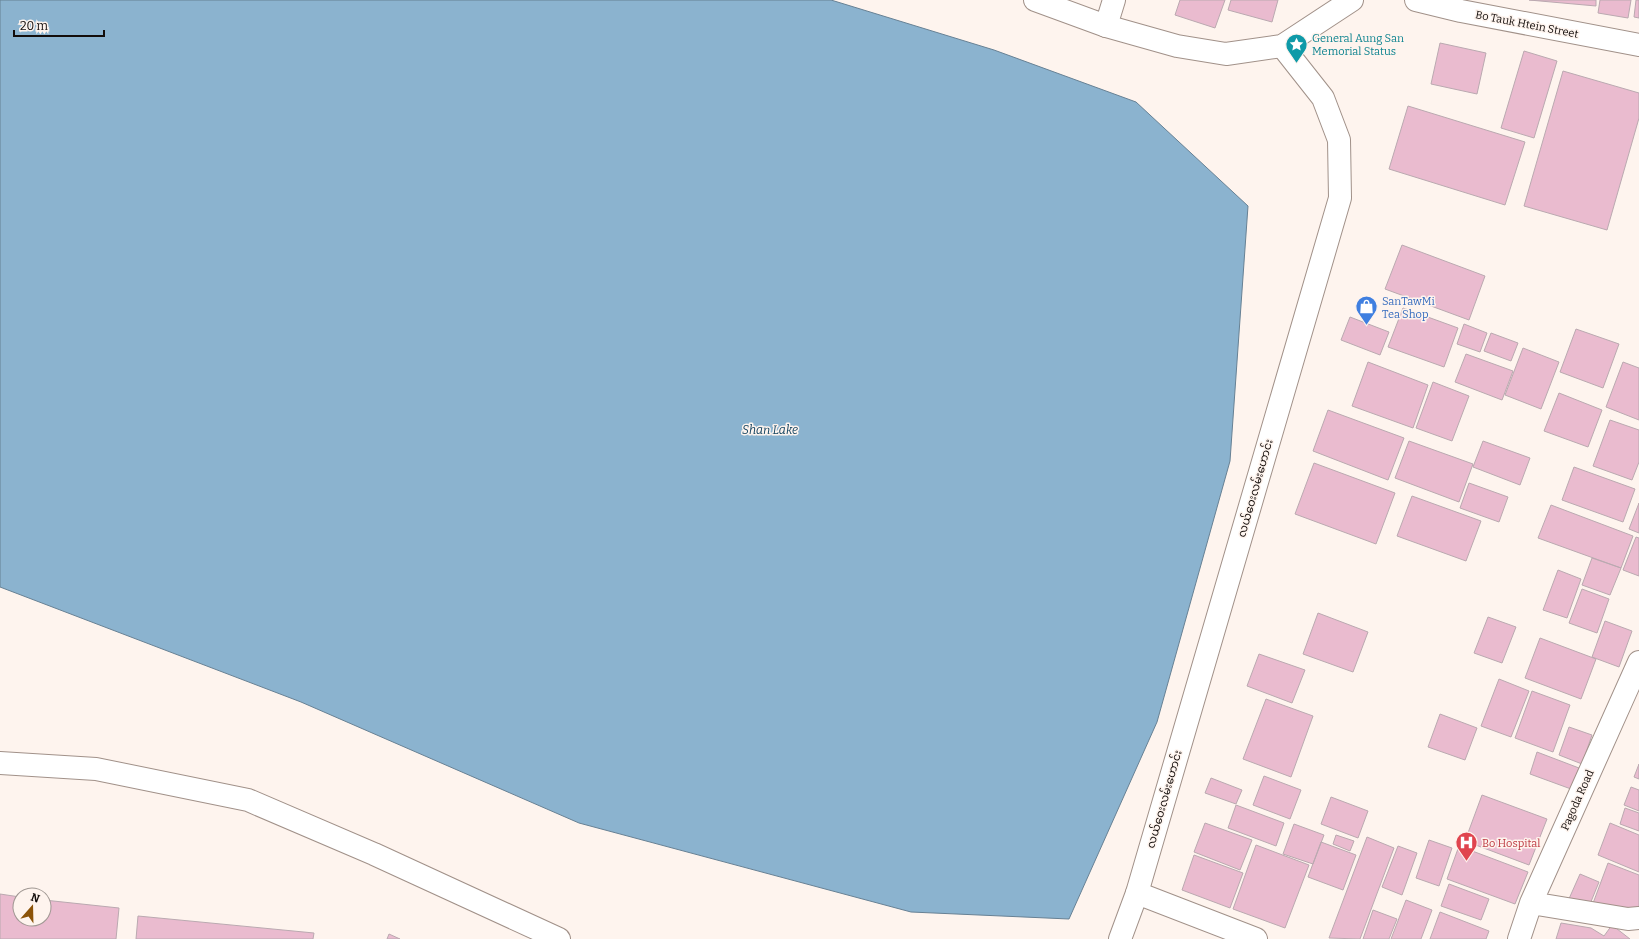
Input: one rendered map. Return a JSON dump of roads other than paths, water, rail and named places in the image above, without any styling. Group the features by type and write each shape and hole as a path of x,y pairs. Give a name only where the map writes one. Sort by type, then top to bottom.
{"street":[{"path":"1035,0 1106,26 1177,46 1226,54 1282,46 1352,0"},
{"path":"1106,26 1114,0"},
{"name":"Bo Tauk Htein Street","path":"1416,0 1461,11 1639,45"},
{"name":"လယ်ဝေးလမ်းဟောင်း","path":"1120,939 1137,893 1340,198 1339,140 1326,105 1323,98 1282,46"},
{"name":"Pagoda Road","path":"1519,939 1531,903 1639,662"},
{"path":"0,763 96,769 248,800 374,854 559,939"},
{"path":"1137,893 1256,939"},
{"path":"1531,903 1628,919 1639,918"}],"water":[{"name":"Shan Lake","path":"0,0 831,0 994,50 1136,102 1248,206 1230,461 1157,722 1069,919 911,912 579,823 301,702 0,587"}],"place":[{"name":"General Aung San Memorial Status","path":"1297,64"},
{"name":"SanTawMi Tea Shop","path":"1366,326"},
{"name":"Bo Hospital","path":"1467,862"}]}
